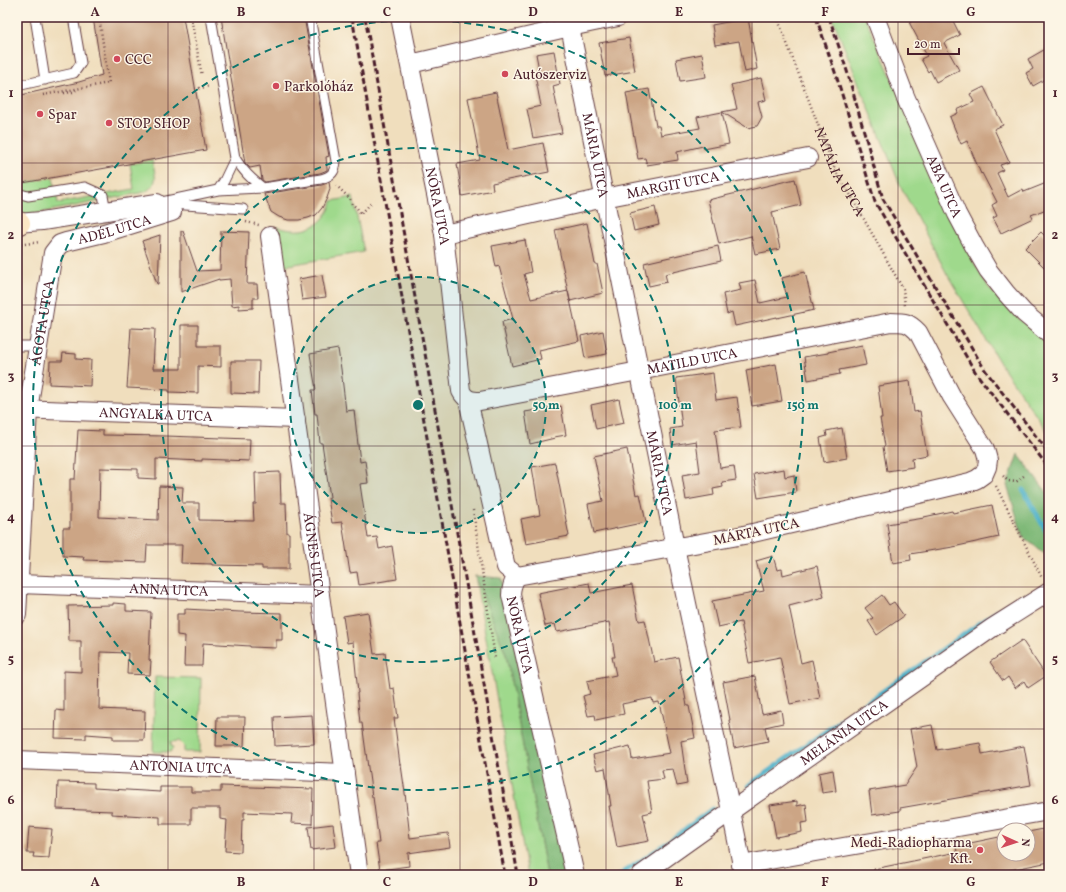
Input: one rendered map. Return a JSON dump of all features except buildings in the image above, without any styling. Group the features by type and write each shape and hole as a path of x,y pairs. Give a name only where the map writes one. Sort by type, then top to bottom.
{"street":[{"name":"NÓRA UTCA","path":"400,17 444,234 460,391 466,398 506,567 517,576 511,588 511,595 575,875"},
{"path":"410,64 569,22 618,17"},
{"name":"ABA UTCA","path":"875,17 907,102 957,214 974,246 988,270 1006,293 1024,313 1049,334"},
{"name":"MÁRIA UTCA","path":"569,22 742,870"},
{"name":"MARGIT UTCA","path":"444,234 604,198 808,158"},
{"path":"18,223 42,221 106,211 165,207"},
{"name":"ADÉL UTCA","path":"58,246 66,242 104,233 165,207"},
{"name":"ÁGNES UTCA","path":"270,236 359,875"},
{"name":"ÁGOTA UTCA","path":"17,615 22,410 38,346 53,253 58,246"},
{"name":"MATILD UTCA","path":"466,398 480,401 892,322 912,327"},
{"path":"912,327 952,396 985,448 988,460 987,468"},
{"name":"ANGYALKA UTCA","path":"22,410 296,419"},
{"name":"MÁRTA UTCA","path":"517,576 751,533 970,482 984,474 987,468"},
{"name":"ANNA UTCA","path":"18,584 320,595"},
{"name":"MELÁNIA UTCA","path":"641,875 1047,588"},
{"name":"ANTÓNIA UTCA","path":"17,760 345,774"},
{"path":"742,870 1049,811"}],"lane":[{"path":"34,17 45,80"},
{"path":"17,86 74,73 81,63 73,17"},
{"path":"211,17 235,158 250,178 263,188"},
{"path":"165,207 218,190 263,188 327,177 332,174 336,161 310,17"},
{"path":"218,190 235,158"},
{"path":"17,193 28,196 85,187 103,195 106,211"},
{"path":"165,207 244,209"},
{"path":"17,346 38,346"}],"path":[{"path":"191,17 202,76"},
{"name":"NATÁLIA UTCA","path":"777,17 836,172 850,194 903,289 912,327"},
{"path":"44,95 73,92 79,88"},
{"path":"327,177 350,199 352,204 361,214 372,202"},
{"path":"987,468 1047,588"},
{"path":"473,505 495,658"}],"green space":[{"path":"832,17 865,17 971,258 989,288 1017,317 1046,341 1049,346 1049,434 1001,365 947,274 900,185"},
{"path":"152,160 155,182 150,189 145,192 34,214 17,215 17,184 53,177 58,203 134,189 130,164"},
{"path":"353,197 364,252 283,266 276,227 302,230 313,227 322,220 328,212 332,201"},
{"path":"1018,454 1049,495 1049,557 1023,537 1007,485"},
{"path":"475,576 506,654 547,875 528,875"},
{"path":"475,576 501,578 571,875 547,875 506,654"},
{"path":"155,677 201,678 200,752 184,752 184,746 179,741 170,742 173,749 170,752 153,752"}],"waterway":[{"path":"1023,490 1049,536"},
{"path":"749,785 986,619 1029,595"},
{"path":"620,875 664,845 712,809"}],"railway":[{"path":"352,17 505,875"},
{"path":"365,17 518,875"},
{"path":"816,17 836,75 875,202 976,373 1049,468"},
{"path":"829,17 847,71 883,199 985,370 1049,453"}],"place":[{"name":"CCC","path":"117,59"},
{"name":"Autószerviz","path":"505,74"},
{"name":"Parkolóház","path":"276,86"},
{"name":"Spar","path":"40,114"},
{"name":"STOP SHOP","path":"109,123"},
{"name":"Medi-Radiopharma Kft.","path":"980,850"}]}
